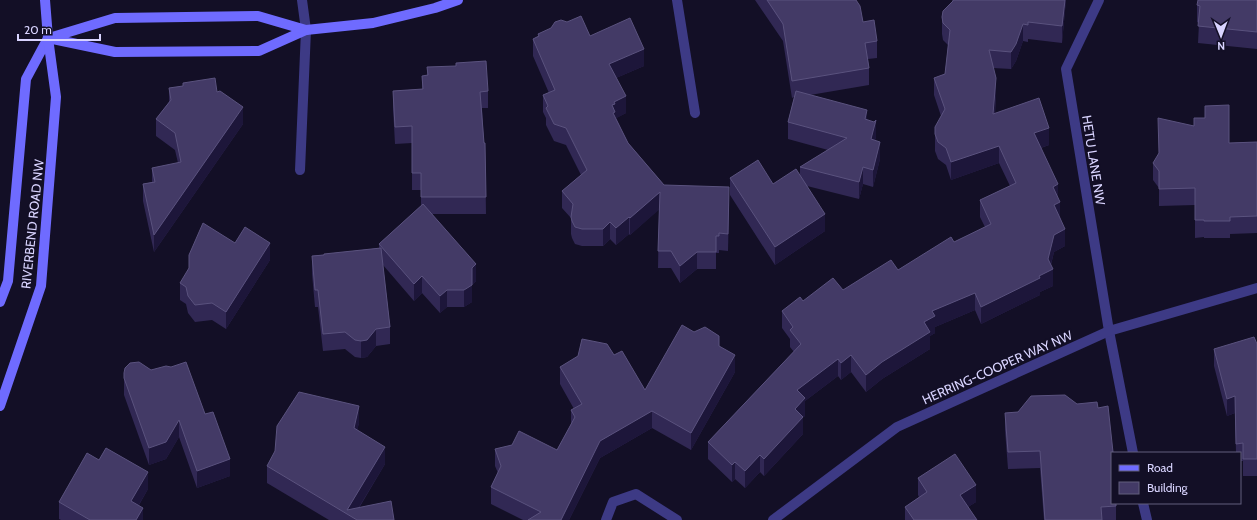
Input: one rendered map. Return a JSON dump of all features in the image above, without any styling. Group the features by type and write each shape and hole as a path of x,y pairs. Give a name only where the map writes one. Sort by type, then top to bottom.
{"main road":[{"name":"RIVERBEND ROAD NW","path":"0,406 41,286 56,97 48,38 45,0"},
{"path":"48,38 115,52 258,51 306,30 373,23 435,8 458,0"},
{"path":"48,38 115,18 258,16 306,30"},
{"name":"RIVERBEND ROAD NW","path":"0,302 8,281 26,79 48,38"}],"street":[{"path":"300,170 306,30 302,0"},
{"path":"677,0 695,113"},
{"name":"HETU LANE NW","path":"1099,0 1066,69 1109,332 1133,452"},
{"name":"HERRING-COOPER WAY NW","path":"773,520 897,427 1109,332 1257,288"},
{"path":"606,520 613,502 636,494 677,520"},
{"path":"1143,504 1147,520"}],"building":[{"path":"767,0 856,0 860,6 863,22 874,20 877,41 865,43 869,68 792,81 783,24"},
{"path":"953,0 1065,0 1062,26 1028,22 1028,25 1023,24 1016,44 1011,52 989,50 996,78 993,114 1039,98 1049,128 1034,133 1058,184 1053,187 1060,202 1054,205 1065,229 1054,235 1048,259 1053,269 1039,276 1040,278 981,307 975,293 932,311 935,316 924,322 930,332 882,362 866,375 851,355 841,363 838,359 797,390 805,398 795,409 803,417 764,459 760,455 745,471 735,462 732,465 708,442 801,344 790,330 793,327 782,311 800,297 803,301 833,278 843,290 891,260 898,270 951,237 954,242 991,224 980,200 1016,183 999,146 951,162 946,148 938,142 935,134 935,127 945,109 934,78 945,74 950,30 943,23 942,17 943,11"},
{"path":"1198,0 1257,0 1257,32 1198,26 1200,6 1197,5"},
{"path":"581,16 590,36 630,18 644,49 609,64 626,96 614,102 615,104 612,105 615,112 613,113 628,143 664,185 729,187 728,234 719,233 719,236 716,236 716,252 697,252 680,266 671,251 658,251 660,192 616,228 610,222 603,229 582,229 575,227 571,217 573,204 562,191 587,170 566,128 554,124 546,108 548,106 543,95 555,90 533,39 539,36 538,34 551,28 555,22 561,20 567,22"},
{"path":"486,61 488,91 480,92 485,143 486,197 421,197 421,173 412,173 412,126 395,127 393,91 423,89 422,76 428,75 427,67 456,66 456,63"},
{"path":"215,78 217,92 220,91 243,107 154,235 143,184 155,182 152,168 181,162 175,133 156,119 171,100 169,88 183,86 183,83"},
{"path":"796,91 867,110 865,119 874,122 876,120 871,139 880,142 873,170 863,167 859,182 800,167 847,138 788,122"},
{"path":"1229,105 1229,143 1257,142 1257,216 1230,217 1230,221 1195,220 1195,188 1159,189 1159,171 1153,163 1159,153 1158,118 1194,126 1194,118 1205,118 1205,106"},
{"path":"758,160 773,184 796,169 825,214 775,247 730,178"},
{"path":"423,204 476,264 472,268 472,285 464,290 447,290 440,296 422,276 414,284 379,244"},
{"path":"203,223 235,243 245,227 270,243 226,312 212,303 195,305 188,296 186,287 180,283 189,268 189,255"},
{"path":"381,248 390,327 376,329 367,340 361,341 355,340 345,332 323,334 318,290 315,290 312,256"},
{"path":"682,325 694,332 705,327 719,336 719,346 735,355 691,433 652,411 600,441 561,520 528,520 541,512 491,487 501,466 495,449 512,445 519,431 557,450 575,417 571,410 582,404 560,367 578,356 582,339 607,344 614,355 622,351 645,390"},
{"path":"1254,337 1257,344 1257,459 1243,459 1243,443 1236,444 1235,396 1227,399 1214,349"},
{"path":"139,362 151,370 166,366 171,367 186,362 205,414 213,412 230,459 197,471 179,420 166,442 149,448 124,378 125,368 130,363"},
{"path":"299,392 359,406 354,428 385,447 347,510 391,501 394,520 357,520 267,466 275,451 277,426"},
{"path":"1065,395 1077,404 1097,402 1098,408 1108,406 1113,452 1111,452 1111,504 1116,504 1116,506 1101,507 1102,520 1045,520 1040,451 1008,452 1005,413 1018,412 1031,396"},
{"path":"106,448 148,472 131,501 143,508 136,520 90,520 59,502 87,453 99,460"},
{"path":"955,454 976,485 960,495 977,520 914,520 905,507 927,492 918,478"}]}
